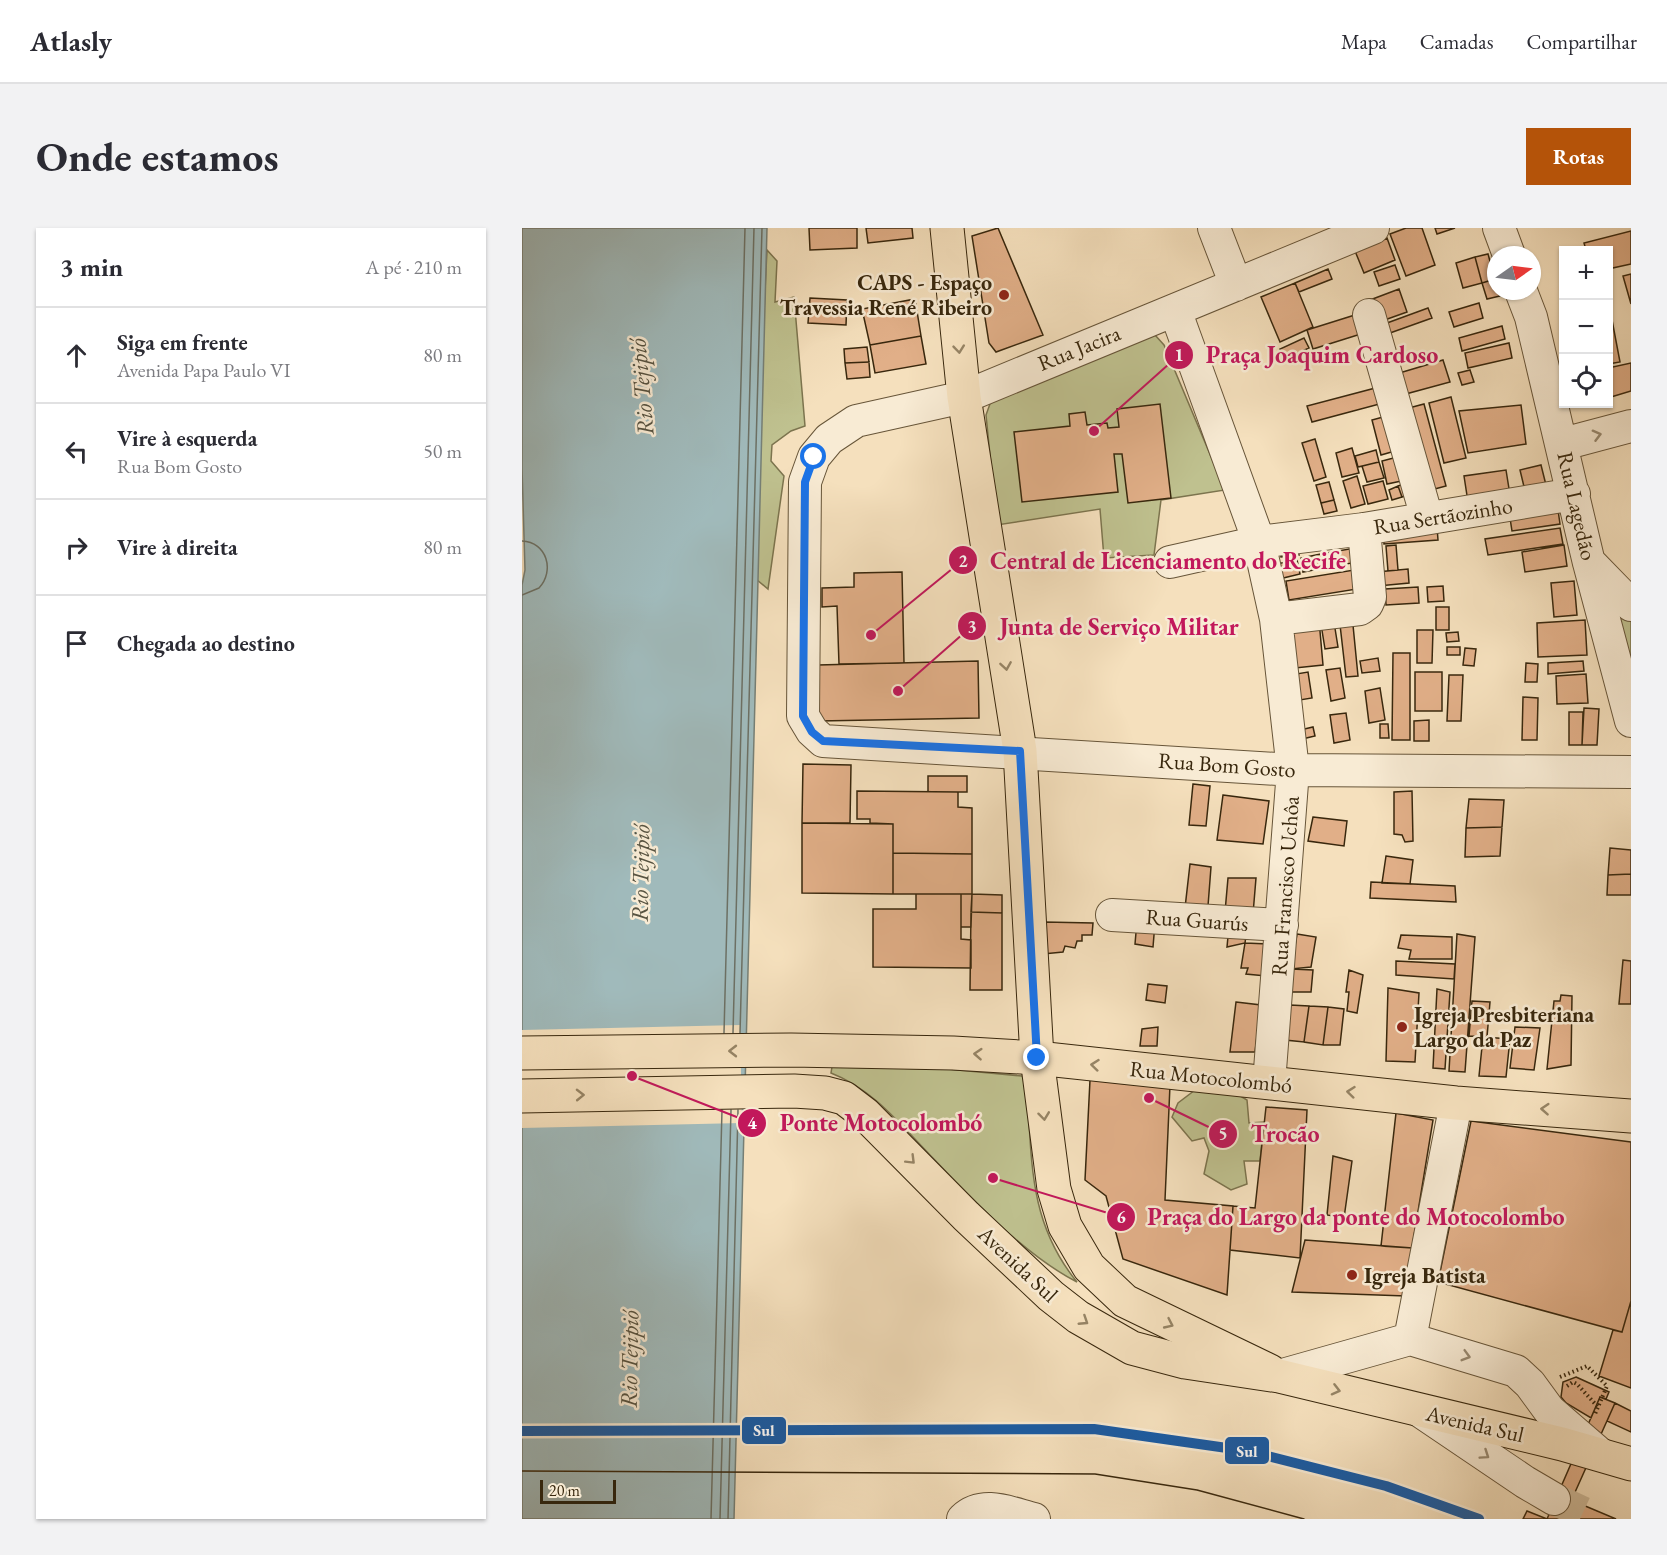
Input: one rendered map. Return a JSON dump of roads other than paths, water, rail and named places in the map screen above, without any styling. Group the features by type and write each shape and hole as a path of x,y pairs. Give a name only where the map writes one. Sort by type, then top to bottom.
{"main road":[{"path":"947,228 964,396 1020,751 1037,1058 1054,1189 1065,1226 1089,1267 1125,1301 1279,1376"},
{"name":"Rua Motocolombó","path":"522,1053 791,1050 954,1053 1037,1058 1456,1103 1622,1112"},
{"name":"Avenida Sul","path":"522,1096 794,1091 825,1093 844,1098 865,1114 966,1216 1051,1296 1102,1333 1132,1348 1162,1356 1279,1376 1419,1411 1595,1430 1631,1464"}],"street":[{"path":"1214,228 1236,285"},
{"name":"Rua Jacira","path":"823,741 812,732 803,716 805,482 814,457 829,439 856,421 964,396 1373,228"},
{"path":"1499,228 1506,246"},
{"name":"Rua Lagedão","path":"1524,300 1531,317 1563,444 1589,563 1631,721"},
{"name":"Rua Francisco Uchôa","path":"1175,310 1259,542 1276,619 1293,770 1269,1083"},
{"path":"1369,315 1427,518"},
{"path":"1563,444 1631,426"},
{"name":"Rua Sertãozinho","path":"1170,562 1259,542 1364,529 1574,494"},
{"path":"1276,619 1360,609 1366,604 1370,597 1364,529"},
{"path":"1589,563 1631,605"},
{"name":"Rua Bom Gosto","path":"823,741 1020,751 1293,770 1631,772"},
{"name":"Rua Guarús","path":"1112,915 1282,925"},
{"path":"1410,1339 1456,1103"},
{"name":"Avenida Sul","path":"1279,1376 1410,1339 1516,1371 1530,1384 1549,1410 1595,1430"},
{"path":"1419,1411 1554,1499"},
{"path":"963,1519 972,1511 982,1508 1034,1519"}],"water":[{"name":"Rio Tejipió","path":"522,228 767,228 734,1519 522,1519 522,585 525,570 522,468"}],"tunnel":[{"path":"1554,1499 1597,1519"}],"tram line":[{"path":"522,1471 1095,1474 1197,1490 1304,1519"}],"metro line":[{"name":"Sul","path":"522,1431 1094,1429 1248,1451 1386,1486 1479,1519"}],"place":[{"name":"CAPS - Espaço Travessia René Ribeiro","path":"1004,295"},
{"name":"Praça Joaquim Cardoso","path":"1094,431"},
{"name":"Central de Licenciamento do Recife","path":"871,635"},
{"name":"Junta de Serviço Militar","path":"898,691"},
{"name":"Igreja Presbiteriana Largo da Paz","path":"1402,1027"},
{"name":"Ponte Motocolombó","path":"632,1076"},
{"name":"Trocão","path":"1149,1098"},
{"name":"Praça do Largo da ponte do Motocolombo","path":"993,1178"},
{"name":"Igreja Batista","path":"1352,1275"}]}
